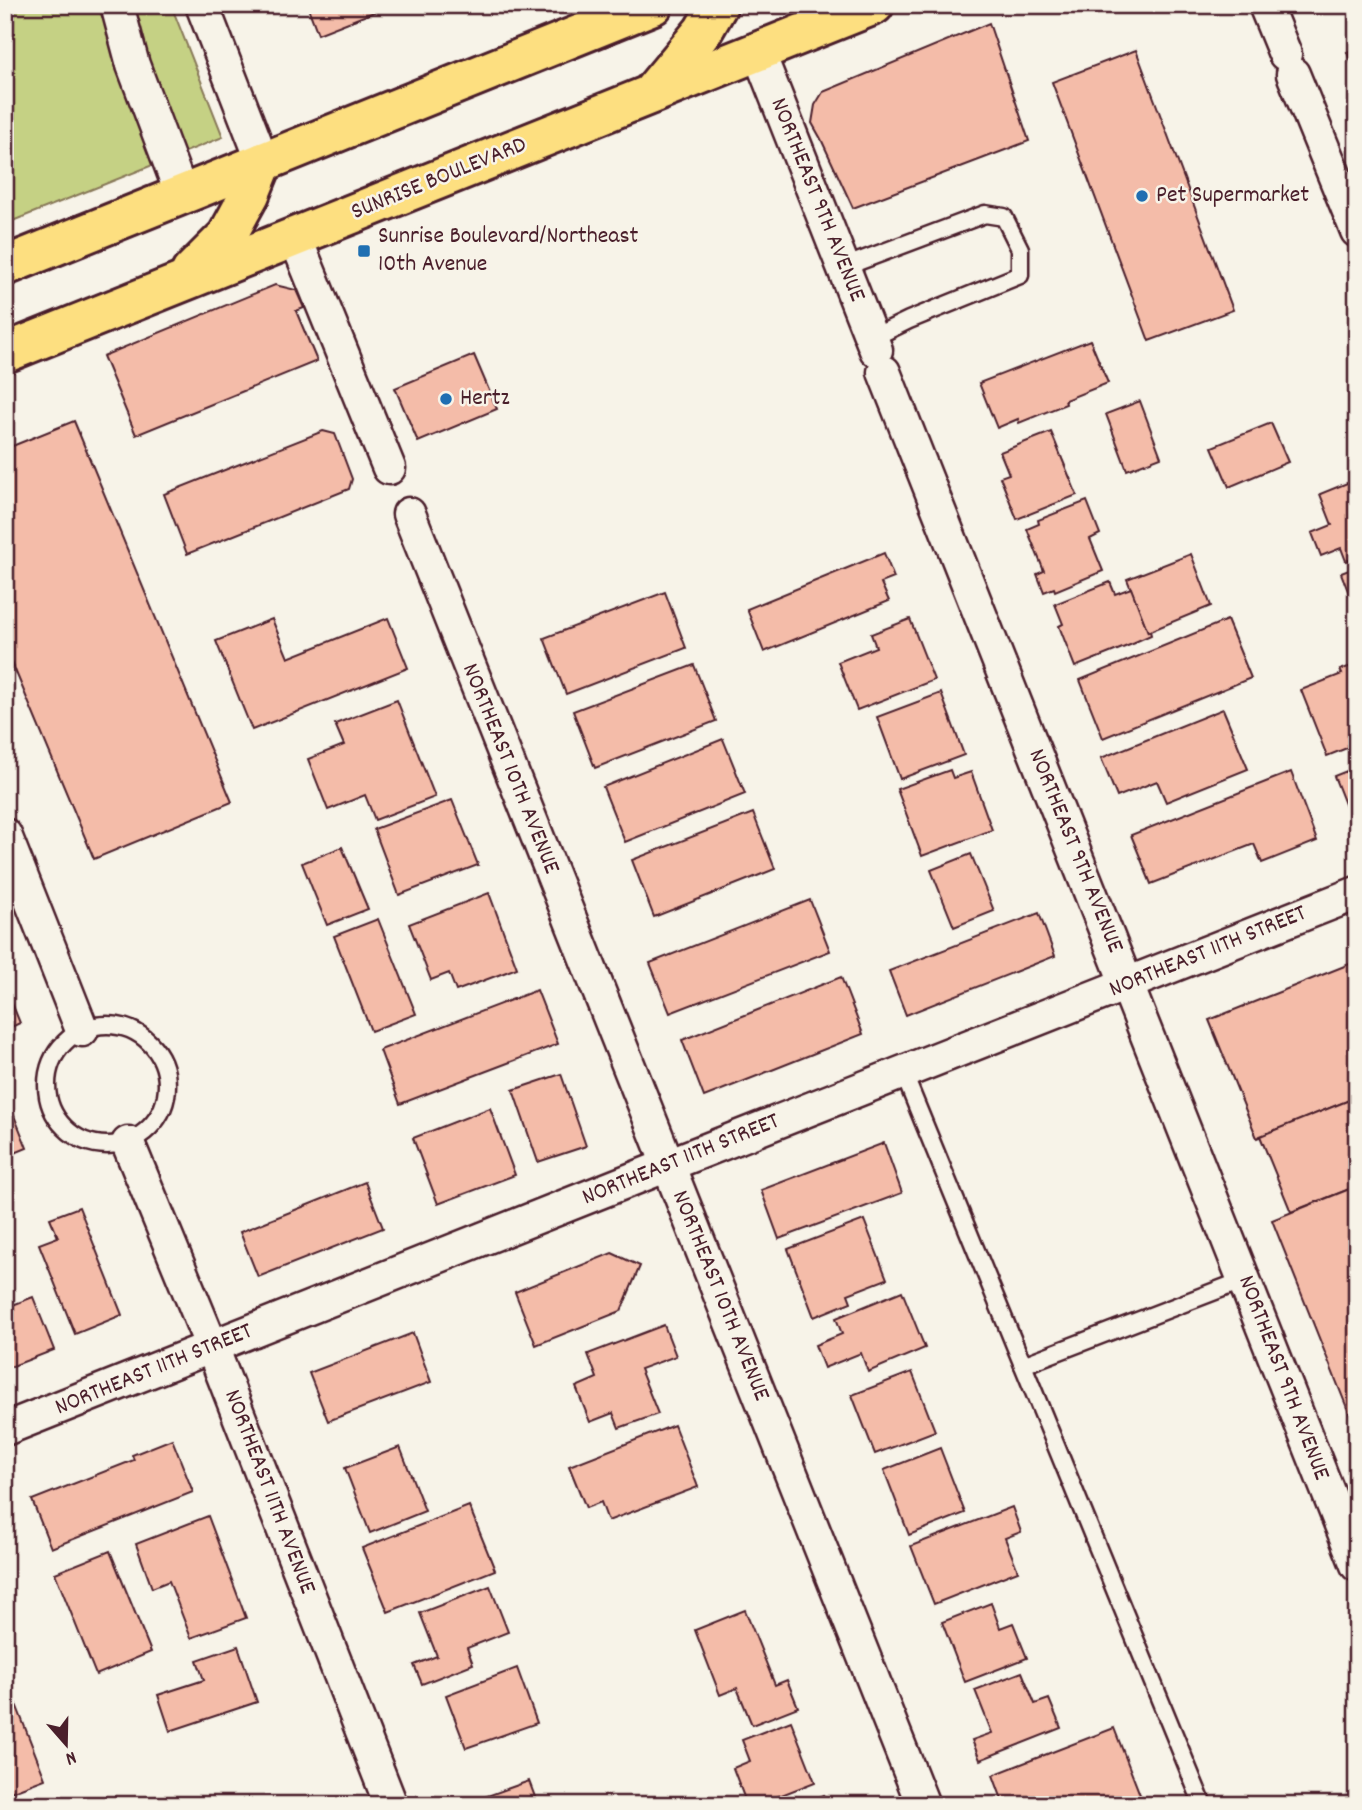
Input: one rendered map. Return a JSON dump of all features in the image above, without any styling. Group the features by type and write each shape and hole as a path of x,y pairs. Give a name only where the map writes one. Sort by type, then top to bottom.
{"main road":[{"path":"5,266 653,5"},
{"path":"650,94 703,31 718,5"},
{"name":"SUNRISE BOULEVARD","path":"5,353 874,5"},
{"path":"179,283 227,236 250,194 263,162"}],"street":[{"path":"117,5 133,65 182,195"},
{"path":"202,5 263,162"},
{"path":"1265,5 1357,231"},
{"name":"NORTHEAST 9TH AVENUE","path":"758,51 1357,1565"},
{"path":"295,237 388,468"},
{"name":"NORTHEAST 10TH AVENUE","path":"409,514 923,1805"},
{"path":"5,835 82,1030"},
{"name":"NORTHEAST 11TH STREET","path":"5,1429 1357,893"},
{"name":"NORTHEAST 11TH AVENUE","path":"128,1143 212,1347 391,1805"}],"lane":[{"path":"844,267 985,214 1004,217 1020,249 1020,275 909,320 877,353"},
{"path":"101,1025 120,1026 137,1033 152,1045 163,1061 168,1081 166,1100 158,1118 145,1133 128,1143 107,1146 87,1143 68,1133 55,1117 47,1098 46,1077 52,1058 65,1041 82,1030 101,1025"},
{"path":"903,1072 1203,1805"},
{"path":"1023,1365 1244,1280"}],"green space":[{"path":"5,5 171,5 223,137 5,224"}],"building":[{"path":"307,5 392,5 318,34"},
{"path":"989,23 1029,141 853,208 812,123 815,105 823,92"},
{"path":"1357,48 1357,76 1347,52"},
{"name":"Pet Supermarket","path":"1136,50 1233,310 1149,341 1052,82"},
{"path":"275,285 296,290 304,308 296,311 317,361 136,435 103,356"},
{"path":"1090,340 1108,383 1065,400 1066,404 1019,423 1018,419 997,428 979,383"},
{"name":"Hertz","path":"474,355 497,409 418,442 395,388"},
{"path":"1140,401 1161,457 1127,470 1106,414"},
{"path":"74,421 232,802 94,859 5,646 5,449"},
{"path":"1271,423 1288,462 1229,487 1212,447"},
{"path":"323,431 335,434 352,479 349,489 187,554 164,494"},
{"path":"1051,432 1077,495 1017,519 1000,477 1009,474 1000,452"},
{"path":"1357,479 1357,557 1346,561 1341,548 1321,556 1312,533 1332,525 1320,494"},
{"path":"1087,501 1100,534 1090,539 1103,571 1055,591 1054,588 1044,592 1037,574 1044,571 1027,529 1039,524 1038,520"},
{"path":"884,553 894,578 881,583 889,601 764,652 747,609"},
{"path":"1191,554 1211,606 1148,632 1127,579"},
{"path":"1357,567 1357,614 1341,573"},
{"path":"1110,582 1115,594 1131,588 1151,635 1075,667 1059,626 1063,624 1055,604"},
{"path":"665,592 686,648 566,694 544,638"},
{"path":"388,618 408,668 252,730 216,641 272,619 288,658"},
{"path":"910,619 934,680 857,710 838,662 876,647 871,634"},
{"path":"1227,620 1251,678 1103,738 1080,680"},
{"path":"1357,664 1357,744 1327,756 1301,690 1342,674 1340,670"},
{"path":"694,665 716,721 595,768 573,711"},
{"path":"941,693 964,755 900,779 877,717"},
{"path":"397,700 435,797 375,820 365,795 328,810 308,759 344,745 335,724"},
{"path":"1223,709 1248,769 1166,802 1157,781 1117,797 1101,758"},
{"path":"723,739 745,794 625,842 603,787"},
{"path":"1357,767 1357,831 1356,832 1334,776"},
{"path":"950,770 953,778 971,772 992,830 922,856 897,789"},
{"path":"1291,772 1317,841 1262,863 1254,844 1151,884 1131,835"},
{"path":"452,800 478,865 399,895 374,829"},
{"path":"753,813 775,869 654,917 632,860"},
{"path":"342,847 368,909 327,925 302,863"},
{"path":"971,854 994,911 954,927 931,870"},
{"path":"489,893 517,968 456,991 449,973 431,980 409,924"},
{"path":"810,900 830,951 670,1013 650,963"},
{"path":"1039,913 1055,956 906,1015 889,971"},
{"path":"378,919 416,1014 371,1031 334,936"},
{"path":"1357,961 1357,1097 1257,1138 1209,1020"},
{"path":"841,977 863,1034 704,1097 682,1040"},
{"path":"5,986 20,1023 5,1030"},
{"path":"537,990 558,1044 400,1104 380,1050"},
{"path":"561,1074 586,1146 538,1162 513,1090"},
{"path":"5,1093 27,1148 5,1157"},
{"path":"1357,1097 1357,1186 1291,1212 1260,1136"},
{"path":"490,1108 515,1175 438,1204 413,1138"},
{"path":"884,1143 902,1193 779,1239 761,1190"},
{"path":"365,1182 383,1228 258,1277 240,1232"},
{"path":"1357,1186 1357,1433 1272,1220"},
{"path":"79,1207 122,1315 75,1334 39,1244 58,1237 50,1218"},
{"path":"864,1220 887,1279 848,1294 851,1302 814,1317 788,1249"},
{"path":"612,1253 640,1266 621,1311 536,1345 515,1292"},
{"path":"902,1291 925,1348 868,1372 861,1353 824,1368 815,1345 842,1334 836,1318"},
{"path":"33,1297 54,1350 5,1369 5,1308"},
{"path":"664,1325 676,1356 640,1369 658,1414 619,1428 613,1413 590,1422 576,1387 597,1378 588,1354"},
{"path":"413,1333 431,1382 328,1421 309,1373"},
{"path":"912,1372 935,1431 875,1454 852,1395"},
{"path":"674,1425 698,1487 608,1521 601,1502 586,1508 569,1466"},
{"path":"172,1439 193,1492 51,1548 32,1500 134,1460 132,1455"},
{"path":"400,1447 425,1511 370,1533 345,1468"},
{"path":"940,1448 965,1513 909,1535 884,1470"},
{"path":"469,1506 495,1570 388,1612 362,1548"},
{"path":"1012,1507 1021,1532 1005,1538 1018,1571 934,1604 911,1546"},
{"path":"208,1516 246,1618 191,1638 169,1581 152,1588 136,1544"},
{"path":"110,1551 151,1652 96,1675 55,1573"},
{"path":"490,1586 508,1632 467,1648 473,1664 422,1684 414,1665 437,1656 420,1613"},
{"path":"991,1603 1000,1628 1013,1623 1027,1658 965,1682 942,1622"},
{"path":"745,1610 775,1685 787,1680 798,1707 752,1725 737,1688 720,1695 695,1630"},
{"path":"238,1646 257,1702 170,1731 158,1695 204,1680 197,1660"},
{"path":"517,1668 537,1723 466,1748 446,1695"},
{"path":"1022,1672 1035,1704 1049,1699 1061,1728 980,1760 972,1740 992,1733 975,1690"},
{"path":"14,1699 45,1779 5,1794 5,1702"},
{"path":"791,1721 815,1782 756,1805 747,1805 733,1768 750,1761 742,1740"},
{"path":"1114,1728 1144,1805 1004,1805 993,1775"},
{"path":"529,1781 538,1805 478,1805 476,1800"},
{"path":"824,1795 828,1805 800,1805"}],"place":[{"name":"Pet Supermarket","path":"1142,196"},
{"name":"Sunrise Boulevard/Northeast 10th Avenue","path":"364,251"},
{"name":"Hertz","path":"446,399"}]}
